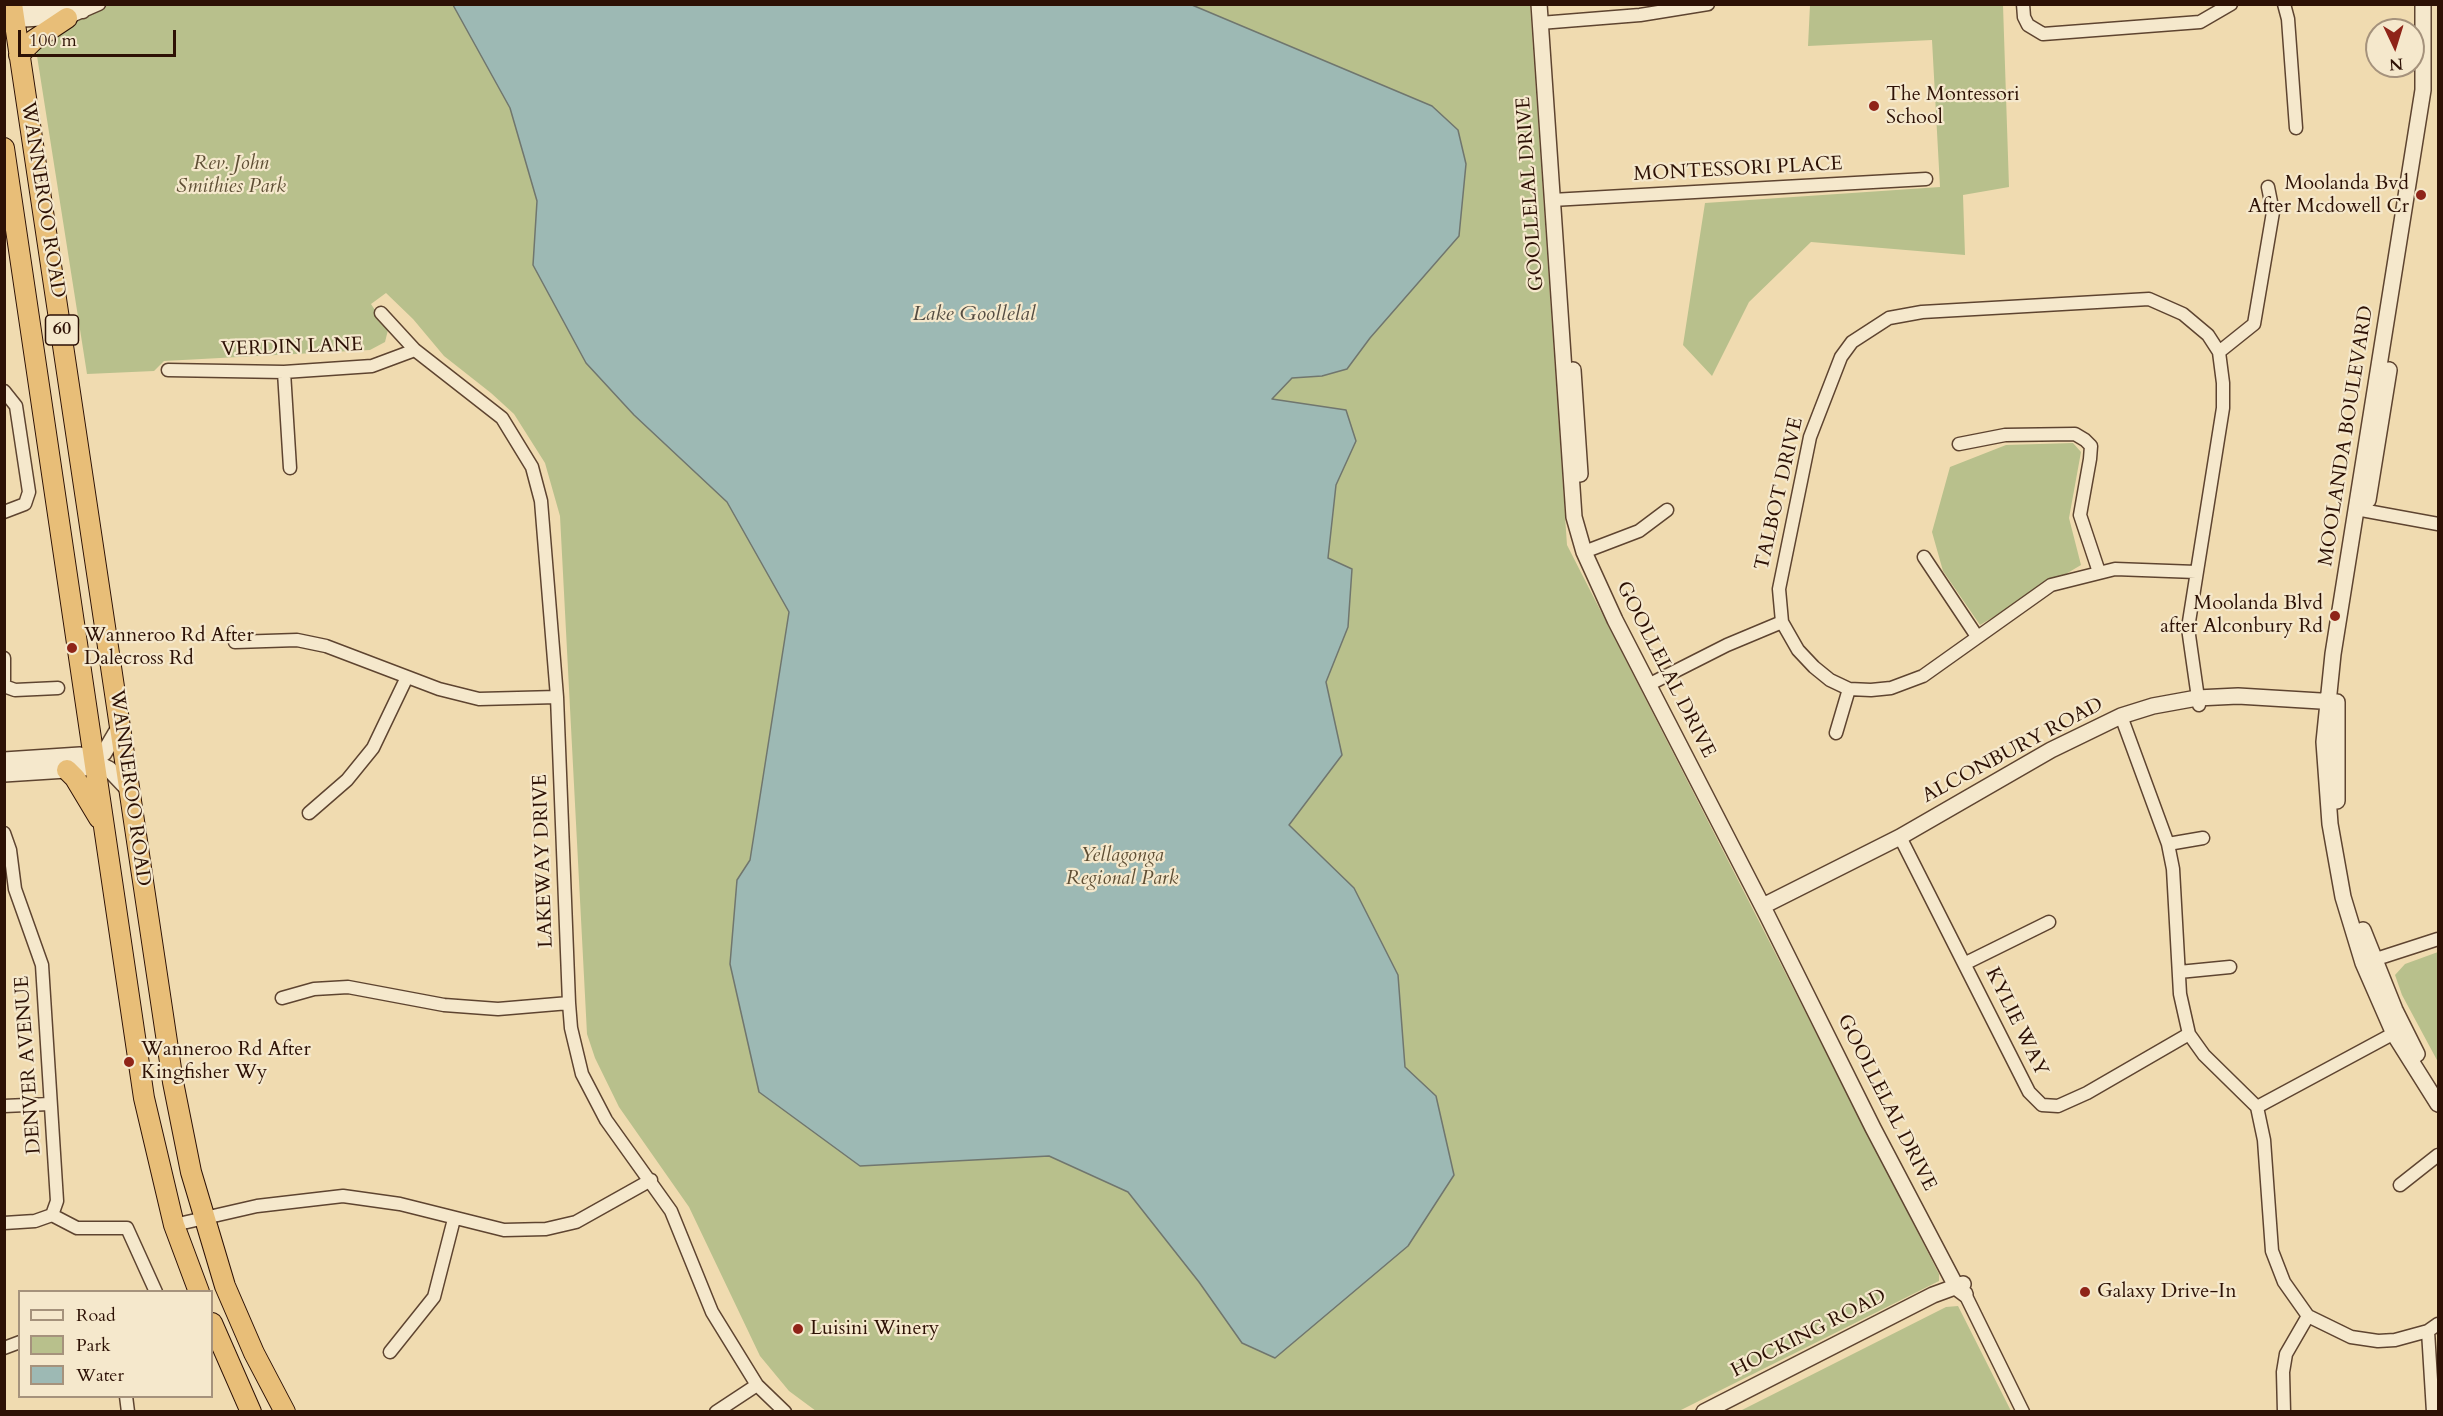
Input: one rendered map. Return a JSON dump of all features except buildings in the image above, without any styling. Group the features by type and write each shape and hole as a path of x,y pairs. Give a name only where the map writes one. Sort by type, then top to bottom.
{"highway":[{"name":"WANNEROO ROAD","path":"13,11 173,1082 203,1218 225,1286 254,1353 285,1412"},
{"path":"20,55 34,40 75,15"},
{"name":"WANNEROO ROAD","path":"4,148 144,1098 174,1225 199,1290"},
{"path":"67,770 75,778 104,825"},
{"path":"213,1325 251,1412"}],"street":[{"path":"13,11 75,15 99,4"},
{"name":"GOOLLELAL DRIVE","path":"1539,4 1545,23"},
{"name":"GOOLLELAL DRIVE","path":"1548,4 1545,23 1556,200 1578,426 1582,510 1588,551 2023,1412"},
{"path":"1545,23 1640,15 1708,4"},
{"path":"2023,4 2024,17 2028,25 2043,34 2200,22 2231,4"},
{"path":"2284,4 2288,19 2296,128"},
{"name":"MOOLANDA BOULEVARD","path":"2423,4 2423,90 2332,705 2324,742 2330,824 2343,897 2399,1031 2439,1104"},
{"name":"MOOLANDA BOULEVARD","path":"2361,509 2430,104 2434,71 2431,4"},
{"name":"MONTESSORI PLACE","path":"1556,200 1926,179"},
{"path":"2198,701 2188,628 2223,408 2219,352 2254,324 2273,212 2268,188"},
{"name":"TALBOT DRIVE","path":"1849,689 1830,680 1798,650 1782,622 1779,589 1810,436 1841,357 1852,342 1889,318 1922,312 2148,299 2183,314 2208,335 2219,352"},
{"name":"LAKEWAY DRIVE","path":"381,313 415,350 502,418 532,467 543,518 557,697 571,1028 582,1074 606,1119 671,1211 712,1312 757,1385 785,1412"},
{"name":"VERDIN LANE","path":"168,370 284,372 372,366 415,350"},
{"path":"284,372 290,468"},
{"path":"4,390 16,406 29,492 25,504 4,512"},
{"path":"1959,444 2005,435 2074,434 2085,440 2091,446 2080,515 2098,572"},
{"path":"2361,509 2439,524"},
{"path":"1588,551 1638,531 1666,510"},
{"path":"1924,557 1976,635"},
{"path":"1836,733 1849,689 1892,688 1908,683 1938,665 1976,635 2050,585 2115,569 2196,572"},
{"path":"1653,682 1727,645 1782,622"},
{"path":"235,642 297,640 326,646 439,689 479,699 557,697"},
{"path":"4,658 4,681"},
{"path":"309,813 347,780 373,748 407,677"},
{"path":"4,686 15,690 58,688"},
{"name":"ALCONBURY ROAD","path":"1769,908 1902,841 2051,750 2153,706 2198,701 2332,705"},
{"path":"2122,720 2168,844 2173,869 2182,1004 2188,1034 2204,1054 2257,1107 2264,1140 2272,1251 2283,1282 2308,1316 2329,1328 2363,1339 2395,1340 2433,1328 2433,1412"},
{"path":"4,774 82,769 104,753 120,726"},
{"path":"4,760 80,754 109,769 128,789"},
{"name":"DENVER AVENUE","path":"4,833 10,850 15,889 42,965 57,1201 51,1215"},
{"path":"2168,844 2203,838"},
{"name":"KYLIE WAY","path":"1902,841 1966,963 2029,1092 2042,1105 2058,1106 2078,1097 2188,1034"},
{"path":"1966,963 2049,922"},
{"path":"2369,961 2439,939"},
{"path":"2179,972 2230,968"},
{"path":"282,998 314,989 348,987 444,1005 498,1008 569,1003"},
{"path":"2257,1107 2399,1031"},
{"name":"MOOLANDA BOULEVARD","path":"2399,1031 2439,1089"},
{"path":"4,1106 50,1104"},
{"path":"2400,1185 2439,1155"},
{"path":"174,1225 298,1199 344,1196 400,1204 504,1230 546,1229 576,1222 651,1180"},
{"path":"4,1223 35,1221 51,1215 77,1228 127,1228 155,1290"},
{"path":"390,1352 434,1297 454,1219"},
{"name":"HOCKING ROAD","path":"1704,1412 1933,1295 1960,1284"},
{"path":"2284,1412 2283,1372 2286,1354 2308,1316"},
{"path":"716,1412 757,1385"}],"green space":[{"name":"Yellagonga Regional Park","path":"29,5 1530,5 1567,545 1939,1274 1939,1281 1679,1411 816,1411 789,1391 760,1356 689,1207 619,1107 595,1058 587,1034 560,516 545,463 514,414 444,356 413,319 386,293 371,304 388,330 385,342 370,350 164,361 154,371 87,374"},
{"path":"1810,5 2003,5 2009,187 1963,195 1965,255 1811,242 1749,302 1712,376 1683,345 1705,203 1940,187 1932,40 1808,46"},
{"path":"2073,443 2081,452 2069,518 2081,565 1980,625 1943,571 1932,532 1950,467 2006,445"},
{"path":"2438,952 2438,1062 2402,995 2395,975 2405,964"},
{"path":"1958,1306 2011,1411 1740,1411 1946,1307"}],"water":[{"name":"Lake Goollelal","path":"453,5 1192,5 1432,106 1458,130 1466,164 1459,236 1370,338 1347,369 1322,376 1292,378 1272,399 1346,410 1356,441 1336,485 1328,558 1352,569 1348,627 1326,682 1342,755 1289,825 1354,888 1398,975 1405,1067 1436,1096 1454,1175 1408,1246 1275,1358 1242,1343 1199,1282 1128,1192 1049,1156 860,1166 759,1092 730,964 737,880 750,860 789,612 727,502 634,415 586,363 533,265 537,201 510,108"}],"place":[{"name":"The Montessori School","path":"1874,106"},
{"name":"Moolanda Bvd After Mcdowell Cr","path":"2421,195"},
{"name":"Moolanda Blvd after Alconbury Rd","path":"2335,616"},
{"name":"Wanneroo Rd After Dalecross Rd","path":"72,648"},
{"name":"Wanneroo Rd After Kingfisher Wy","path":"129,1062"},
{"name":"Galaxy Drive-In","path":"2085,1292"},
{"name":"Luisini Winery","path":"798,1329"}],"park label":[{"name":"Rev. John Smithies Park","path":"231,176"}]}
